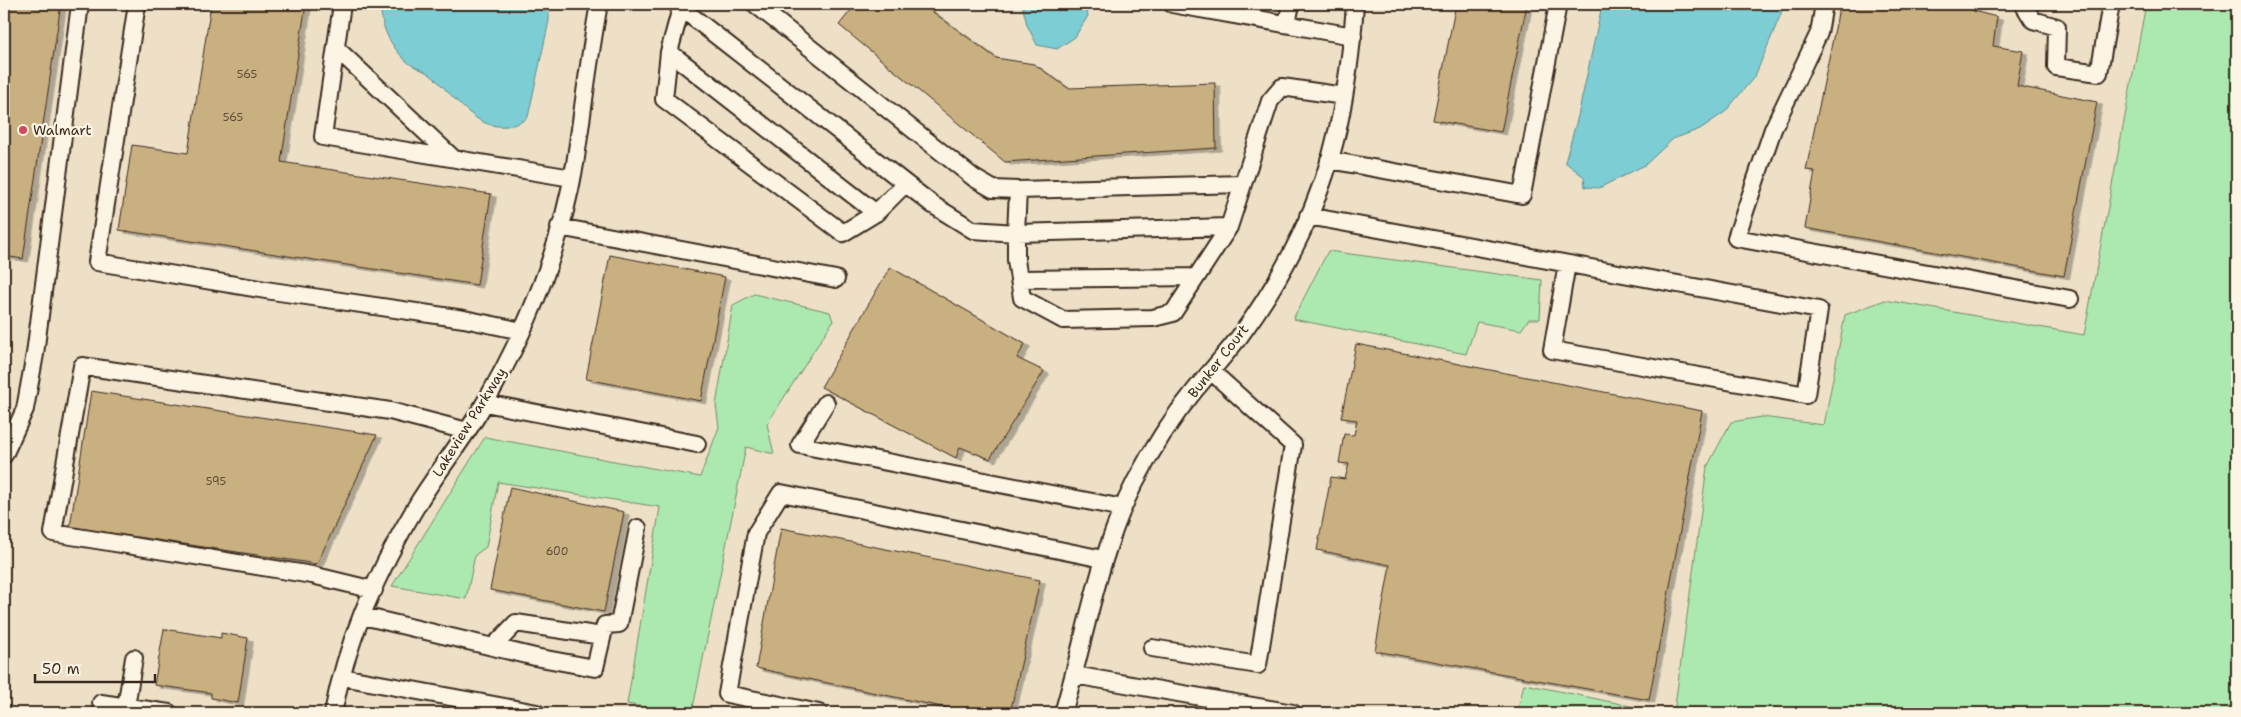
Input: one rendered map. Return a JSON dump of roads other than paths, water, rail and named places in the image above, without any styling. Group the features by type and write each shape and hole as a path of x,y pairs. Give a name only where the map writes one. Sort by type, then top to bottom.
{"street":[{"path":"4,455 25,409 35,354 80,4"},
{"path":"137,4 97,262 272,292 456,318 522,331"},
{"path":"342,4 323,137 572,178"},
{"name":"Lakeview Parkway","path":"333,713 342,677 374,590 408,521 485,403 522,331 546,270 572,178 589,54 599,4"},
{"path":"1172,4 1197,6 1353,36"},
{"path":"1287,24 1291,4"},
{"name":"Bunker Court","path":"1063,713 1104,559 1135,482 1162,435 1240,336 1272,289 1308,216 1329,160 1344,96 1356,4"},
{"path":"1329,160 1522,195 1558,4"},
{"path":"1824,4 1819,33 1773,129 1736,238 2070,298"},
{"path":"2024,4 2033,20 2057,27 2056,67 2099,73 2111,4"},
{"path":"905,184 876,213 843,233 664,98 669,52 682,6 932,205 973,230 1016,233 1229,227"},
{"path":"764,7 974,178 993,189 1243,184"},
{"path":"336,48 452,158"},
{"path":"669,52 876,213"},
{"path":"1018,190 1016,260 1022,298 1062,320 1153,318 1174,313 1229,227 1270,101 1282,87 1344,96"},
{"path":"1308,216 1819,310 1806,396 1552,350 1568,264"},
{"path":"559,227 836,279"},
{"path":"1019,280 1196,278"},
{"path":"374,590 312,575 53,533 82,366 390,412 467,431"},
{"path":"1152,648 1258,665 1293,445 1211,371"},
{"path":"485,403 697,444"},
{"path":"826,403 800,445 1123,508"},
{"path":"819,713 727,694 756,533 781,493 1104,559"},
{"path":"363,616 493,647 595,668 605,625 619,624 638,528"},
{"path":"493,647 516,623 602,636"},
{"path":"126,707 134,658"},
{"path":"1074,675 1293,713"},
{"path":"342,677 537,713"},
{"path":"101,703 169,713"}],"water":[{"path":"382,4 549,4 549,21 528,117 512,125 499,126 487,124 475,117 431,75 410,64 398,52 384,29 381,12"},
{"path":"1022,4 1086,4 1088,16 1075,37 1057,49 1037,45 1027,25"},
{"path":"1600,4 1782,4 1781,14 1755,76 1725,112 1700,129 1673,139 1645,165 1599,188 1585,187 1584,177 1565,162 1578,116 1601,10"}],"place":[{"name":"Walmart","path":"23,130"}]}
